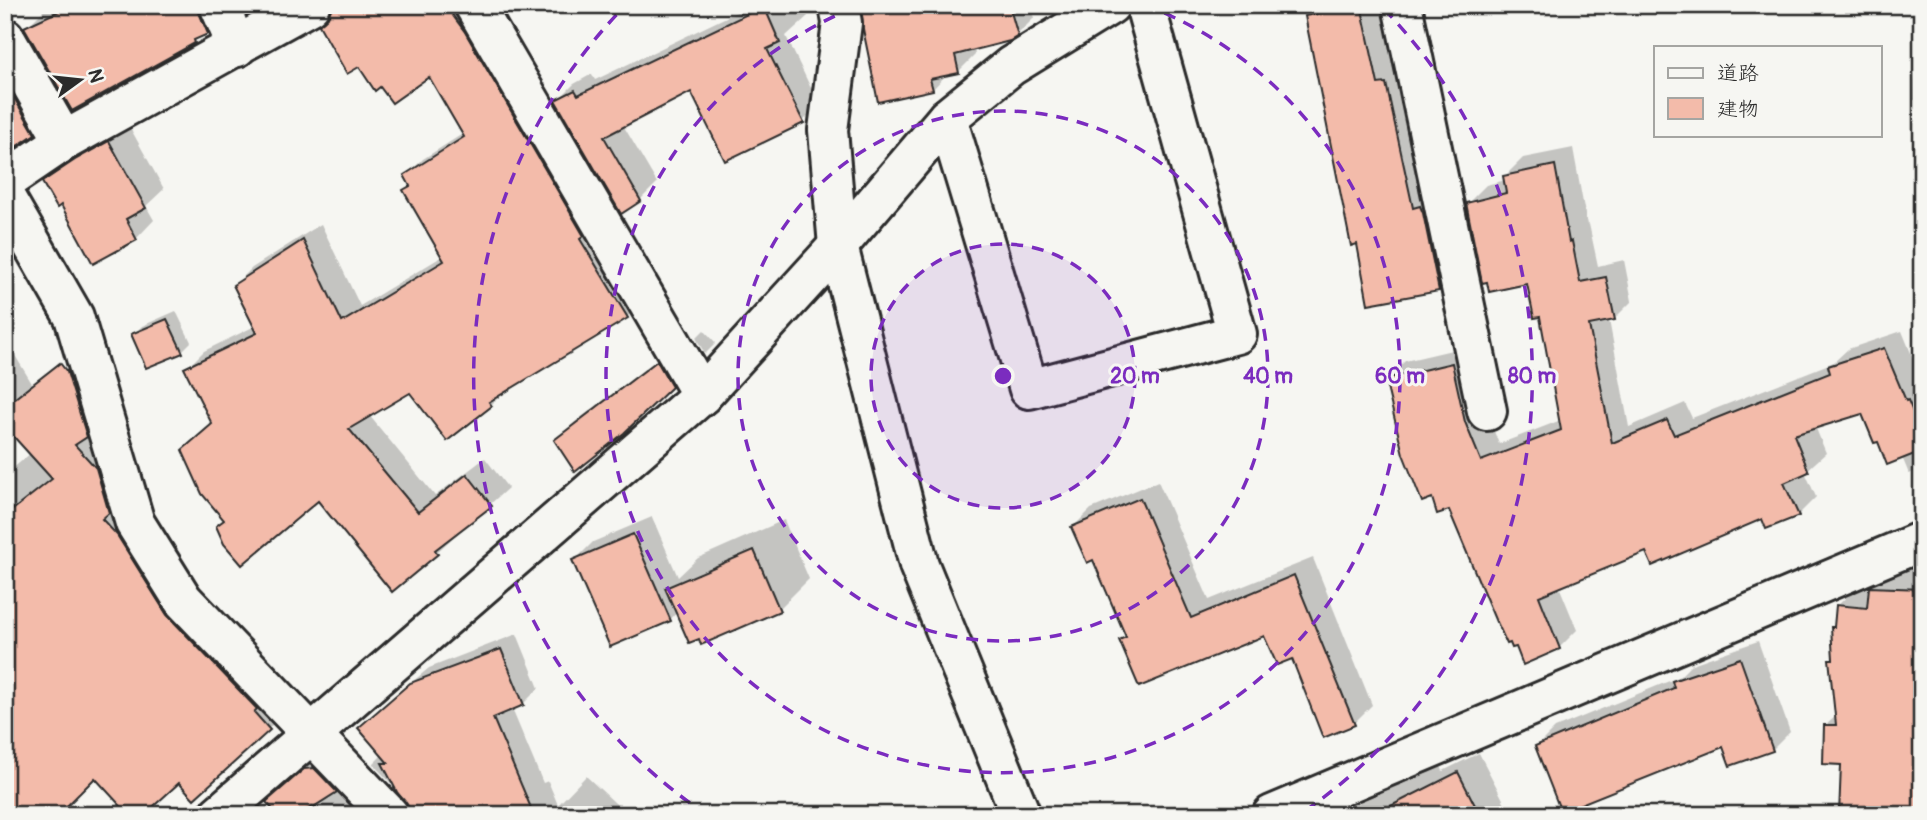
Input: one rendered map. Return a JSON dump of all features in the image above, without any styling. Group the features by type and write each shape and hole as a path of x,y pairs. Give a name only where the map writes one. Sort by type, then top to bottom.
{"street":[{"path":"219,5 237,47"},
{"path":"5,181 64,141 310,5"},
{"path":"474,5 702,395"},
{"path":"839,5 842,23 828,130 838,246 919,565 1021,815"},
{"path":"218,815 702,395 838,246 947,118 1011,66 1110,5"},
{"path":"947,118 1029,389 1237,334 1145,5"},
{"path":"1402,5 1487,411"},
{"path":"5,38 64,141"},
{"path":"5,197 74,317 135,523 183,600 389,815"},
{"path":"1272,815 1922,541"}],"building":[{"path":"72,5 196,5 208,34 72,111 24,27"},
{"path":"337,5 445,5 465,32 584,236 580,239 628,318 489,402 492,406 447,441 410,393 349,429 418,512 467,474 492,506 435,550 438,554 392,592 318,501 242,565 224,544 216,526 224,520 202,494 182,450 212,424 184,368 257,333 233,285 303,240 342,322 444,261 403,190 410,186 404,175 464,137 429,77 392,103 380,87 375,91 359,67 347,74 319,25"},
{"path":"861,5 1009,5 1018,36 1010,41 955,55 959,73 930,79 933,90 878,102 863,29"},
{"path":"1361,5 1378,84 1386,83 1413,208 1420,206 1423,213 1439,291 1368,304 1357,244 1351,246 1305,16"},
{"path":"764,6 780,43 767,49 804,123 725,161 691,92 604,137 641,201 621,214 555,100 575,90 578,95"},
{"path":"5,82 35,134 5,154"},
{"path":"109,141 146,208 126,219 137,240 93,264 61,205 57,208 42,182"},
{"path":"1555,165 1569,242 1572,241 1580,282 1606,277 1615,320 1589,325 1612,443 1667,420 1674,435 1830,373 1828,366 1884,348 1922,433 1922,451 1887,465 1862,414 1794,435 1809,472 1784,483 1799,516 1766,529 1762,519 1652,566 1646,552 1539,596 1560,649 1523,665 1516,647 1512,648 1510,643 1507,644 1496,622 1449,510 1437,514 1432,498 1422,502 1403,454 1385,379 1452,363 1465,422 1481,461 1561,430 1540,317 1534,318 1527,284 1489,292 1487,282 1482,283 1466,203 1506,193 1503,176"},
{"path":"167,319 183,353 146,368 131,334"},
{"path":"657,361 672,387 624,433 575,472 554,440"},
{"path":"60,363 67,372 87,437 75,445 96,468 109,513 102,519 117,535 167,615 257,709 254,712 270,730 194,799 179,783 144,815 129,815 95,778 58,815 5,815 5,516 52,479 5,427 5,406"},
{"path":"1140,498 1191,618 1294,575 1355,725 1323,738 1292,659 1277,665 1264,636 1139,687 1119,640 1126,637 1093,560 1087,563 1071,527"},
{"path":"633,534 671,621 610,647 572,560"},
{"path":"754,550 780,611 701,645 699,639 689,643 665,588"},
{"path":"1869,587 1922,589 1922,815 1839,815 1841,765 1823,764 1824,725 1836,725 1829,659 1833,659 1831,627 1834,627 1836,605 1867,608"},
{"path":"501,649 524,705 493,718 534,815 410,815 410,809 397,792 382,763 388,763 358,728 410,683"},
{"path":"1740,658 1773,751 1730,766 1723,747 1561,812 1535,746 1674,688 1672,681"},
{"path":"314,768 337,792 294,815 278,815 266,802 304,769"},
{"path":"1458,772 1480,815 1373,815"}]}
